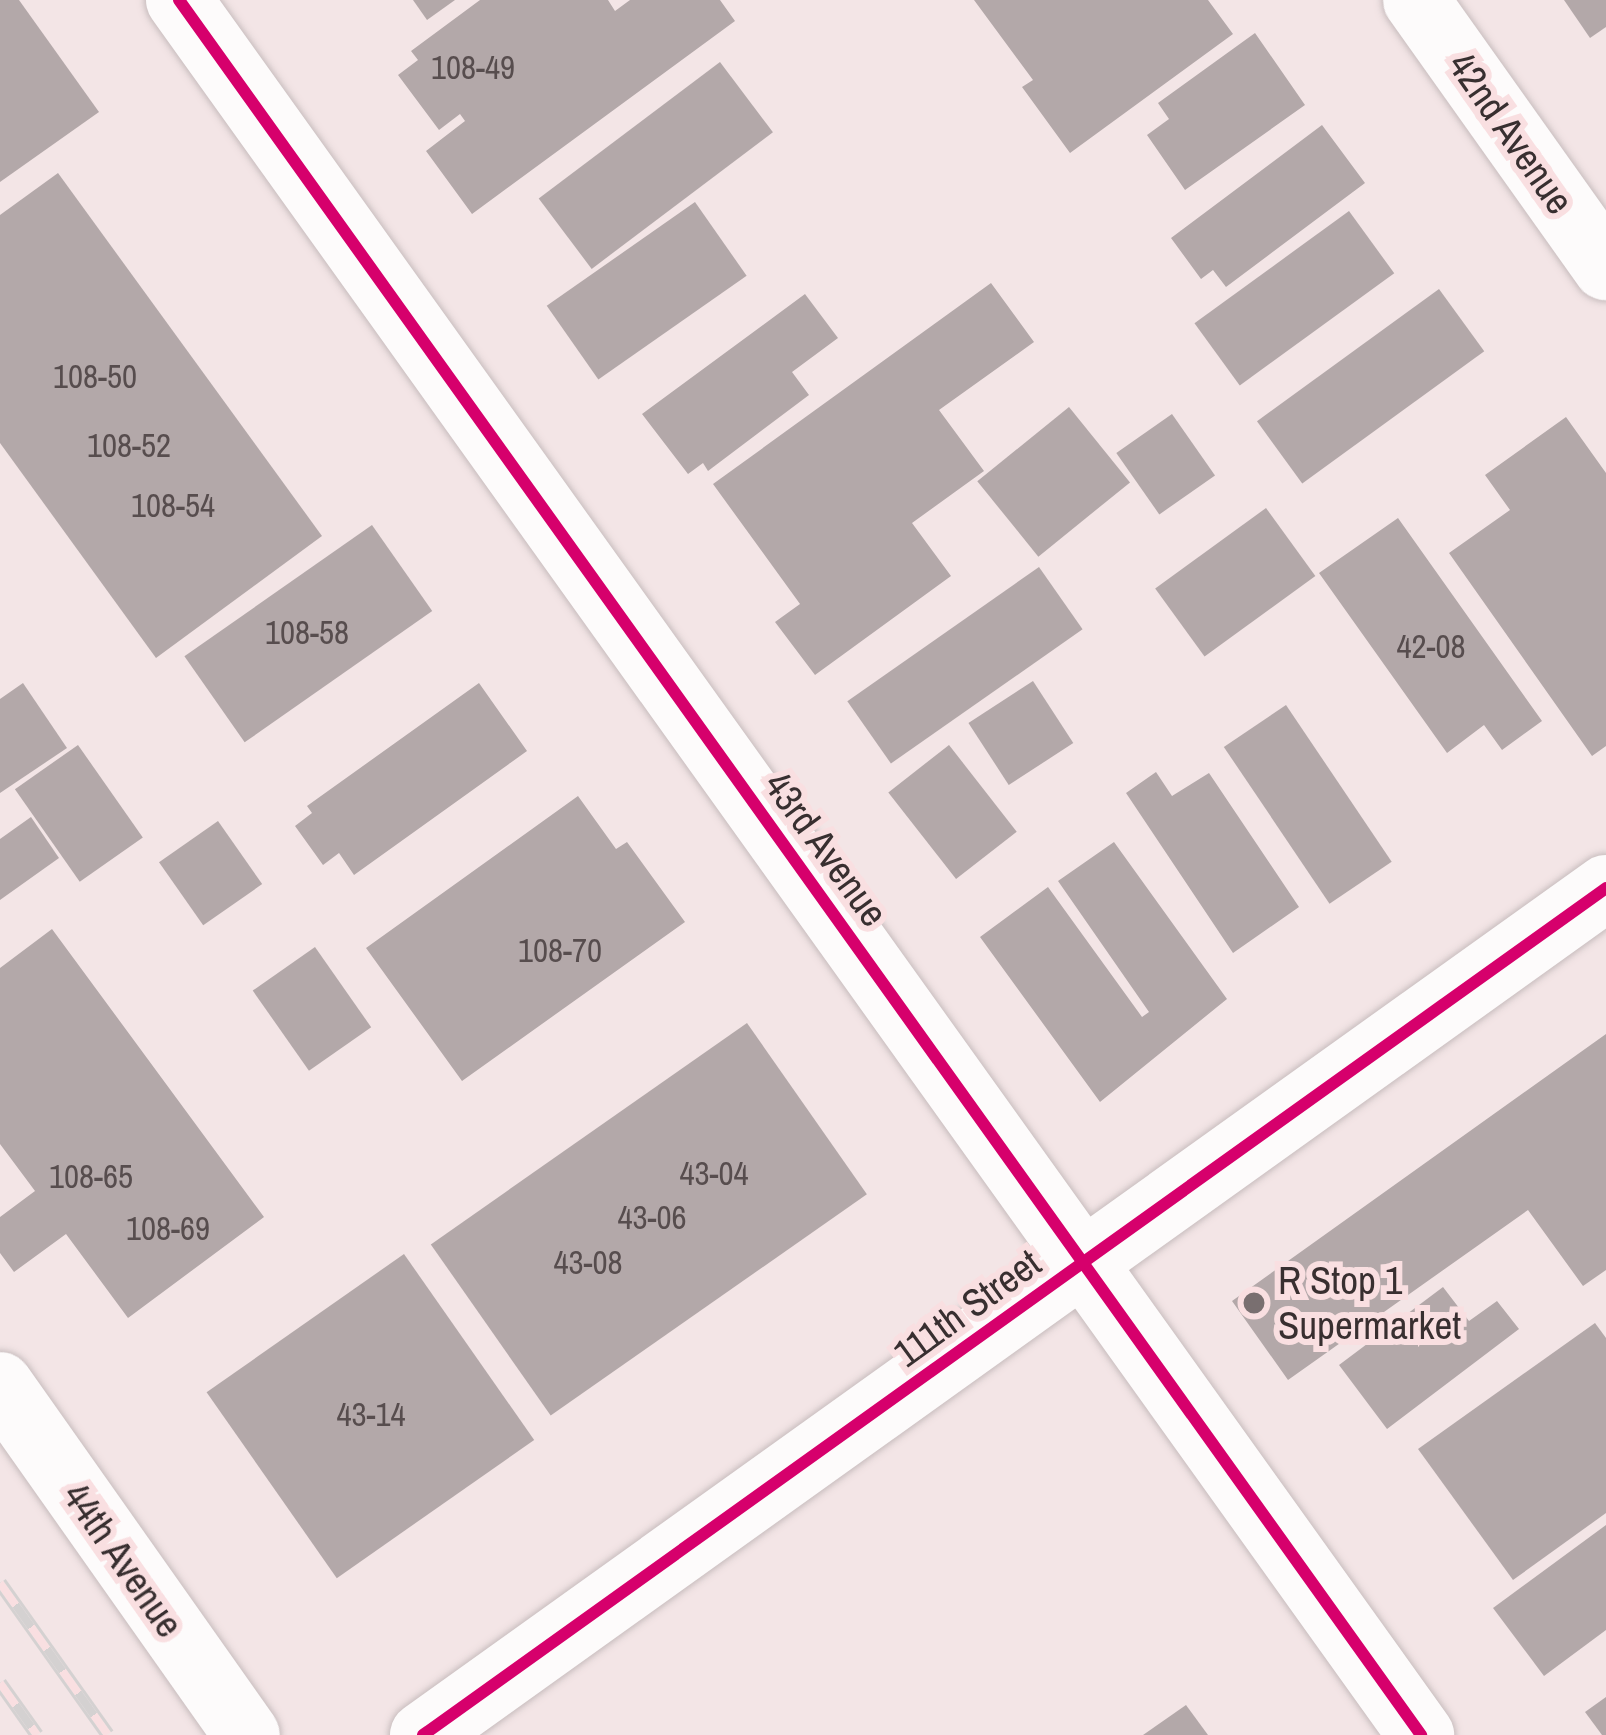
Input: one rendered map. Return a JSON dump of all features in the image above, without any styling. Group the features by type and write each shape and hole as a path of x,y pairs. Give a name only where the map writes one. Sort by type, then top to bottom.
{"street":[{"name":"43rd Avenue","path":"179,0 1421,1735"},
{"name":"42nd Avenue","path":"1416,0 1606,267"},
{"name":"111th Street","path":"422,1735 1606,888"},
{"name":"44th Avenue","path":"0,1385 247,1735"}],"building":[{"path":"0,0 19,0 99,112 0,182"},
{"path":"413,0 455,0 427,20"},
{"path":"480,0 608,0 615,11 630,0 720,0 735,21 472,214 426,151 465,121 460,114 439,130 398,75 418,60 411,51"},
{"path":"974,0 1208,0 1233,34 1070,153 1022,87 1033,80"},
{"path":"1564,0 1606,0 1606,27 1590,38"},
{"path":"1255,33 1305,105 1185,190 1147,135 1169,119 1158,103"},
{"path":"720,62 773,132 592,269 539,199"},
{"path":"1322,125 1365,183 1226,287 1213,270 1201,279 1171,238"},
{"path":"58,173 322,536 156,658 0,443 0,215"},
{"path":"695,202 747,276 598,380 547,306"},
{"path":"1349,211 1394,273 1240,386 1194,323"},
{"path":"991,283 1034,342 939,410 984,471 912,523 951,576 815,675 775,622 800,604 713,484"},
{"path":"1439,289 1484,351 1302,484 1257,421"},
{"path":"805,294 838,338 792,372 809,395 708,471 703,463 688,474 642,414"},
{"path":"1069,407 1130,482 1038,557 977,481"},
{"path":"1172,414 1215,475 1159,514 1116,453"},
{"path":"1566,417 1606,473 1606,746 1592,756 1449,553 1510,510 1485,475"},
{"path":"1266,508 1315,576 1205,656 1155,589"},
{"path":"1398,518 1542,721 1502,750 1484,725 1447,753 1319,573"},
{"path":"372,525 432,611 245,742 184,656"},
{"path":"1039,567 1083,629 891,763 847,701"},
{"path":"1033,681 1073,743 1009,785 968,723"},
{"path":"23,683 67,748 0,793 0,699"},
{"path":"479,683 527,751 354,875 339,853 323,865 295,826 312,813 307,806"},
{"path":"1286,705 1392,862 1330,904 1224,747"},
{"path":"78,745 143,838 80,882 15,789"},
{"path":"949,745 1017,832 956,879 888,792"},
{"path":"1156,772 1172,796 1209,773 1299,907 1233,953 1126,793"},
{"path":"578,796 616,849 627,842 685,922 462,1081 366,948"},
{"path":"31,817 59,858 0,900 0,839"},
{"path":"218,821 262,884 203,925 159,862"},
{"path":"1114,842 1227,999 1100,1102 980,937 1048,887 1142,1017 1149,1012 1058,881"},
{"path":"52,929 264,1217 128,1318 66,1234 14,1272 0,1253 0,1217 35,1191 0,1144 0,968"},
{"path":"315,947 371,1027 309,1071 253,991"},
{"path":"747,1023 867,1194 551,1416 431,1244"},
{"path":"1606,1034 1606,1270 1583,1286 1528,1210 1288,1380 1232,1301"},
{"path":"404,1254 534,1440 337,1578 207,1392"},
{"path":"1443,1287 1469,1321 1497,1301 1519,1329 1387,1429 1339,1365"},
{"path":"1595,1323 1606,1338 1606,1513 1513,1580 1418,1449"},
{"path":"1606,1525 1606,1630 1544,1676 1493,1608"},
{"path":"1606,1697 1606,1735 1602,1735 1585,1712"},
{"path":"1186,1705 1208,1735 1143,1735"}],"railway":[{"path":"0,1583 108,1735"},
{"path":"0,1683 37,1735"}],"cycle path":[{"path":"179,0 1421,1735"},
{"path":"423,1735 1606,888"}],"place":[{"name":"R Stop 1 Supermarket","path":"1254,1303"}]}
